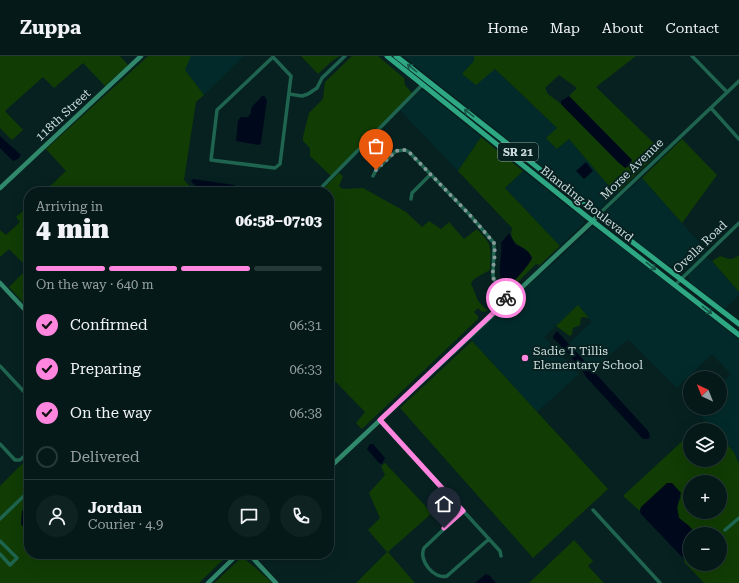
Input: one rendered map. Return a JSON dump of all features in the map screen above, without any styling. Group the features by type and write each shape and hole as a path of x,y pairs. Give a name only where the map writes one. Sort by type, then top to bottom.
{"main road":[{"name":"Blanding Boulevard","path":"387,56 484,125 639,248 739,324"},
{"name":"Blanding Boulevard","path":"396,56 479,131 622,245 739,335"},
{"path":"479,131 484,125"},
{"path":"536,176 540,170"},
{"path":"622,245 630,246 635,249 639,248"}],"street":[{"name":"118th Street","path":"0,188 141,56"},
{"path":"289,94 302,96 317,88 322,78 345,56"},
{"path":"692,56 727,92"},
{"path":"273,57 291,76 289,94 280,164 278,166 275,168 211,160 217,110 273,57"},
{"name":"Morse Avenue","path":"334,463 598,216 739,81"},
{"path":"322,187 425,83"},
{"path":"711,108 739,139"},
{"path":"373,176 376,170 392,153 401,150 409,152 469,214 494,243 493,276 499,290 507,300"},
{"path":"411,199 412,193 430,175"},
{"name":"Ovella Road","path":"675,285 739,223"},
{"path":"0,283 24,309"},
{"path":"0,366 24,392"},
{"path":"380,420 490,539 500,551 501,556"},
{"path":"0,444 18,460 24,456"},
{"path":"0,519 24,496"},
{"path":"593,510 660,583"},
{"path":"463,511 424,548 422,554 424,562 436,575 442,577 447,576 490,539"},
{"path":"727,528 739,518"},
{"path":"0,541 17,558 10,565 0,554"},
{"path":"208,583 233,559"},
{"path":"254,559 276,583"}],"shaded area":[{"path":"191,56 244,56 204,95 184,70"},
{"path":"403,56 474,56 474,61 495,69 557,128 557,149 569,139 609,186 619,191 600,209 596,209"},
{"path":"420,91 424,91 481,137 458,171 400,110"},
{"path":"262,96 264,96 267,100 261,143 259,145 236,141 238,120 241,117 248,117 251,113 251,108"},
{"path":"569,96 632,160 629,166 625,168 618,162 561,104 561,101"},
{"path":"0,136 21,155 18,159 13,161 0,148"},
{"path":"586,162 593,171 584,179 576,171"},
{"path":"523,171 585,220 582,225 560,246 505,188"},
{"path":"642,178 707,251 683,271 678,270 654,256 606,217 606,213 609,208"},
{"path":"193,179 234,185 235,187 196,187 191,181"},
{"path":"591,228 595,228 739,340 739,464 734,452 727,444 727,423 707,423 700,415 727,415 727,378 731,374 712,354 694,371 683,371 683,382 677,388 628,339 593,370 569,343 592,322 578,306 544,337 579,374 537,412 470,339 511,300 554,263"},
{"path":"509,233 516,245 526,250 532,258 521,274 507,287 503,284 501,279 500,267 501,243"},
{"path":"706,257 712,261 739,292 739,295 725,309 690,282 688,275 691,270"},
{"path":"557,331 649,432 650,437 648,439 643,439 587,378 571,357 553,338"},
{"path":"370,444 373,444 385,458 382,464 379,463 367,449"},
{"path":"667,483 672,483 681,493 677,507 679,518 690,527 683,527 683,557 641,514 641,507"},
{"path":"24,509 24,528 21,524 22,511"},
{"path":"486,574 496,583 475,583"}],"green space":[{"path":"0,56 120,56 128,65 105,86 83,63 54,88 43,77 5,111 23,130 12,140 0,128"},
{"path":"148,56 191,56 185,70 204,95 196,102 184,180 190,187 49,187 66,171 46,149"},
{"path":"301,56 340,56 333,60 318,74"},
{"path":"352,56 378,56 404,78 405,85 412,93 331,176 310,156 310,148 303,141 303,137 309,113 323,99 325,82"},
{"path":"474,56 636,56 596,87 661,150 619,191 609,186 569,139 557,149 546,138 557,128 495,69 476,85 462,74 474,61","holes":["559,75 577,88 569,96 632,160 618,162 561,104 548,94 545,88"]},
{"path":"481,137 523,171 505,188 560,246 540,265 536,264 509,289 507,287 521,274 532,258 530,253 512,239 512,228 458,171"},
{"path":"682,139 717,175 682,223 642,178"},
{"path":"339,173 343,176 339,186 343,189 363,188 406,212 422,227 429,221 441,229 449,222 464,239 477,229 486,239 491,251 490,270 474,279 471,283 478,301 488,311 482,312 478,308 474,312 478,316 478,319 362,429 356,423 365,412 334,380 334,187 325,187"},
{"path":"24,210 24,264 9,249 0,257 0,230 6,235 20,222 16,217"},
{"path":"739,255 739,292 712,261 720,256 730,259"},
{"path":"24,272 24,304 9,287"},
{"path":"578,305 589,318 581,318 580,325 573,328 570,336 556,326"},
{"path":"472,341 608,489 533,558 400,408"},
{"path":"683,440 683,467 727,467 727,444 734,452 739,464 739,583 704,583 693,571 727,571 727,527 690,527 679,518 677,507 681,496 641,507 640,511 623,496"},
{"path":"24,462 24,559 224,559 199,583 0,583 0,486"},
{"path":"385,463 432,513 388,552 415,583 356,583 387,552 368,530 380,518 369,493 385,475 381,466"},
{"path":"574,540 593,561 588,566 604,583 529,583"},
{"path":"240,559 245,559 272,583 214,583"}],"way so far":[{"path":"376,170 392,153 401,150 409,152 447,193 469,214 494,243 495,248 492,269 493,276 499,290 506,298"}],"place":[{"name":"Sadie T Tillis Elementary School","path":"525,358"}],"route":[{"path":"444,528 463,511 380,420 507,300 506,298"}]}
